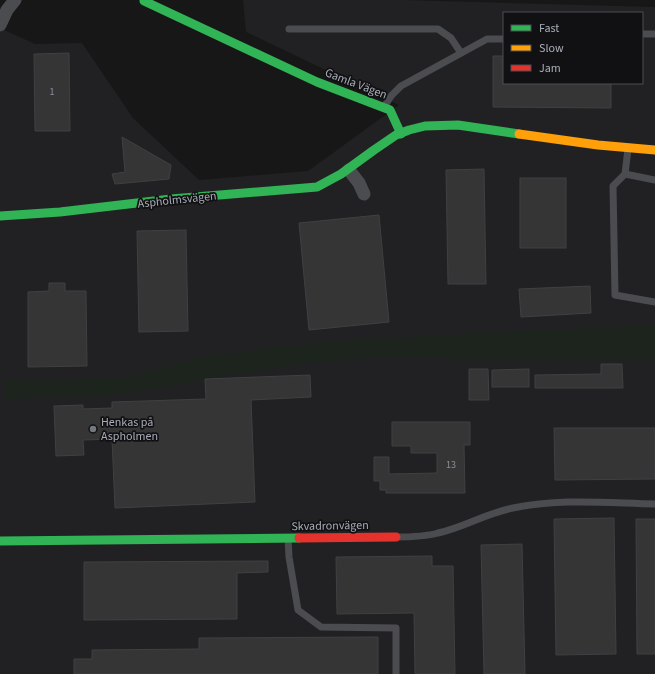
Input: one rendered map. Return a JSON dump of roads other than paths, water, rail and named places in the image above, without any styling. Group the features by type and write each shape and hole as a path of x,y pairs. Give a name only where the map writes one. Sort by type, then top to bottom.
{"street":[{"path":"0,25 7,10 15,0"},
{"name":"Gamla Vägen","path":"144,1 317,82 390,110 401,134"},
{"path":"401,134 429,126 450,124 540,138 655,150"},
{"name":"Aspholmsvägen","path":"0,216 60,212 171,199 317,187 336,179 378,147 401,134"},
{"path":"349,170 359,183 364,194"},
{"name":"Skvadronvägen","path":"0,540 396,537"}],"lane":[{"path":"289,29 438,29 451,38 461,53"},
{"path":"644,34 655,34"},
{"path":"384,108 391,96 401,86 487,39 503,39"},
{"path":"628,148 625,174 613,186 615,295 655,302"},
{"path":"625,174 655,180"},
{"name":"Skvadronvägen","path":"396,537 425,536 440,533 492,512 550,502 655,504"},
{"path":"288,538 289,557 298,610 321,626 396,628 396,674"}],"place":[{"name":"Henkas på Aspholmen","path":"93,429"}]}
